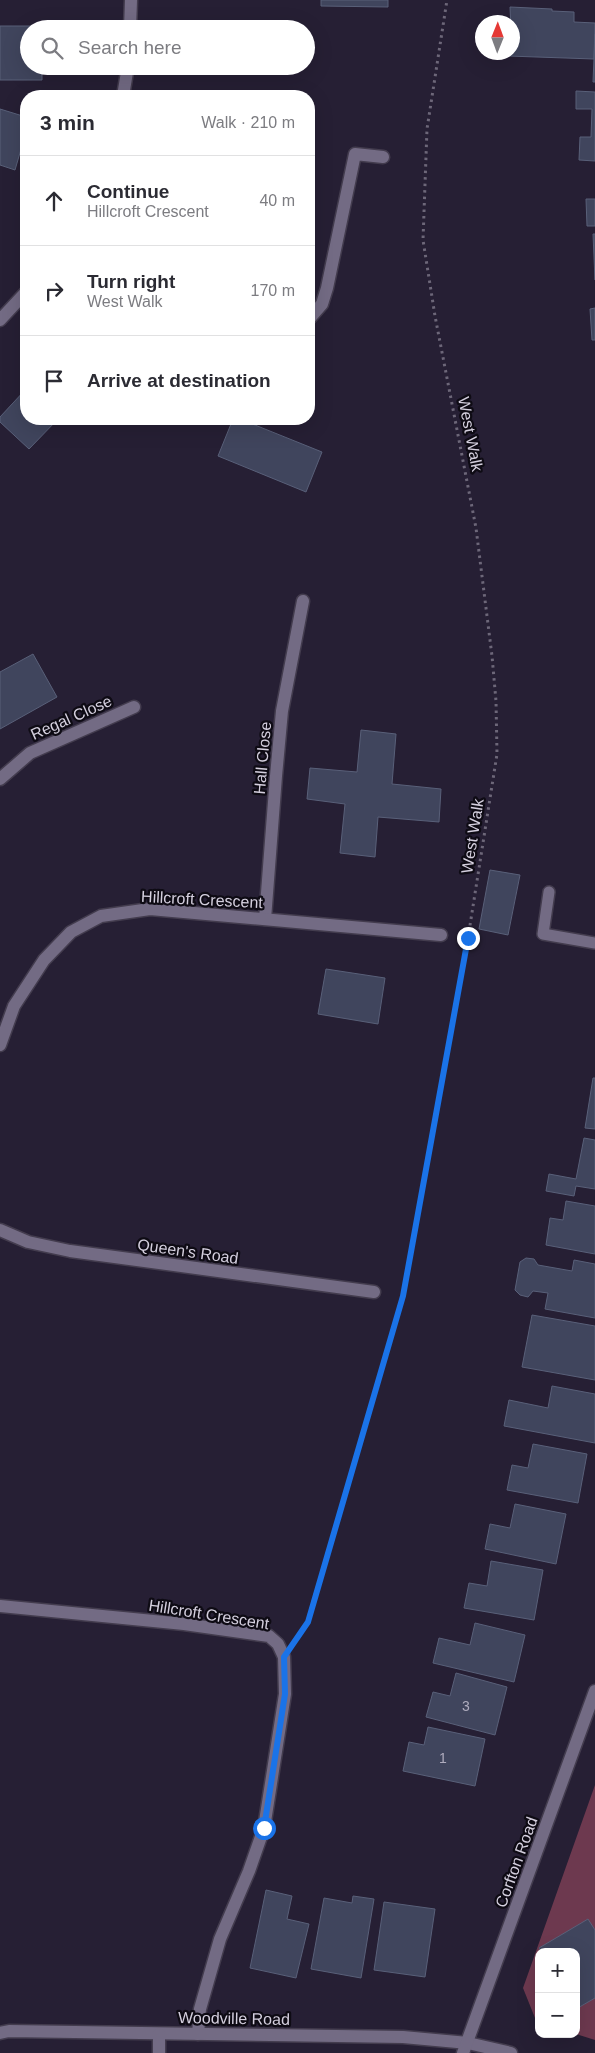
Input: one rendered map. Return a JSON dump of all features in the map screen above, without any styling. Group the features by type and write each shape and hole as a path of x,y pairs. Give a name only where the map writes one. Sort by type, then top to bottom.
{"street":[{"path":"130,20 131,0"},
{"path":"124,90 126,75"},
{"path":"315,312 322,304 327,288 355,154 383,157"},
{"path":"0,320 20,298"},
{"name":"Hall Close","path":"265,919 282,710 303,601"},
{"name":"Regal Close","path":"0,779 30,753 134,708"},
{"name":"Hillcroft Crescent","path":"0,1045 14,1006 44,960 71,932 102,916 150,909 441,935"},
{"name":"Queen's Road","path":"0,1230 28,1242 70,1251 374,1292"},
{"name":"Hillcroft Crescent","path":"0,1606 184,1624 269,1636 278,1644 284,1657"},
{"path":"198,2034 200,2009 220,1940 249,1871 264,1828 285,1694 284,1657"},
{"name":"Corfton Road","path":"465,2048 595,1691"},
{"name":"Woodville Road","path":"0,2033 9,2031 403,2037 465,2048 511,2053"},
{"path":"159,2034 159,2053"}],"lane":[{"path":"549,892 543,934 595,943"}],"path":[{"name":"West Walk","path":"284,1657 308,1622 403,1296 468,938 497,754 496,701 492,656 476,528 435,316 423,240 427,129 448,0"}],"shaded area":[{"path":"595,1785 595,2040 580,2035 580,1948 537,1948"},
{"path":"535,1954 535,2018 523,1988"}],"building":[{"path":"321,0 388,0 388,7 321,6"},
{"path":"510,7 552,9 552,11 574,12 574,22 595,23 594,59 520,56 520,15 510,15"},
{"path":"0,26 20,26 20,75 42,75 42,80 0,80"},
{"path":"595,34 595,82 593,82"},
{"path":"576,91 595,92 595,161 579,160 580,137 591,137 592,109 576,109"},
{"path":"0,109 20,115 20,153 15,170 0,165"},
{"path":"586,199 595,199 595,226 587,226"},
{"path":"593,234 595,234 595,280"},
{"path":"595,308 595,340 592,340 590,309"},
{"path":"20,395 20,425 52,425 29,449 0,422 0,417"},
{"path":"231,425 255,425 322,452 306,492 218,456"},
{"path":"33,654 57,697 0,729 0,672"},
{"path":"361,730 396,734 392,784 441,789 439,822 378,817 375,857 340,853 345,804 307,799 310,768 357,772"},
{"path":"490,870 520,875 508,935 479,929"},
{"path":"326,969 385,978 378,1024 318,1014"},
{"path":"593,1078 595,1078 595,1129 585,1128"},
{"path":"584,1138 595,1140 595,1189 576,1186 574,1196 546,1191 549,1174 576,1179"},
{"path":"566,1201 595,1206 595,1254 546,1245 550,1218 563,1220"},
{"path":"526,1258 534,1259 538,1265 572,1271 574,1260 595,1264 595,1318 545,1309 548,1293 533,1291 528,1297 520,1295 515,1290 520,1262"},
{"path":"532,1315 595,1326 595,1380 522,1367"},
{"path":"552,1386 595,1394 595,1443 504,1426 509,1400 548,1408"},
{"path":"533,1444 587,1454 578,1503 507,1490 512,1465 528,1468"},
{"path":"515,1504 566,1514 556,1564 485,1549 490,1524 510,1528"},
{"path":"491,1561 543,1570 534,1620 464,1608 469,1583 487,1586"},
{"path":"475,1623 525,1635 514,1682 433,1663 439,1638 470,1645"},
{"path":"456,1673 507,1687 495,1735 426,1717 433,1692 450,1696"},
{"path":"428,1727 485,1739 475,1786 403,1771 409,1742 424,1745"},
{"path":"266,1890 292,1896 287,1919 309,1924 296,1978 250,1968"},
{"path":"353,1896 374,1899 361,1978 311,1969 324,1898 352,1903"},
{"path":"384,1902 435,1909 425,1977 374,1970"},
{"path":"588,1919 595,1930 595,1998 580,2007 580,1948 539,1948"}],"route":[{"path":"264,1828 285,1694 284,1657 308,1622 403,1296 468,938"}]}
